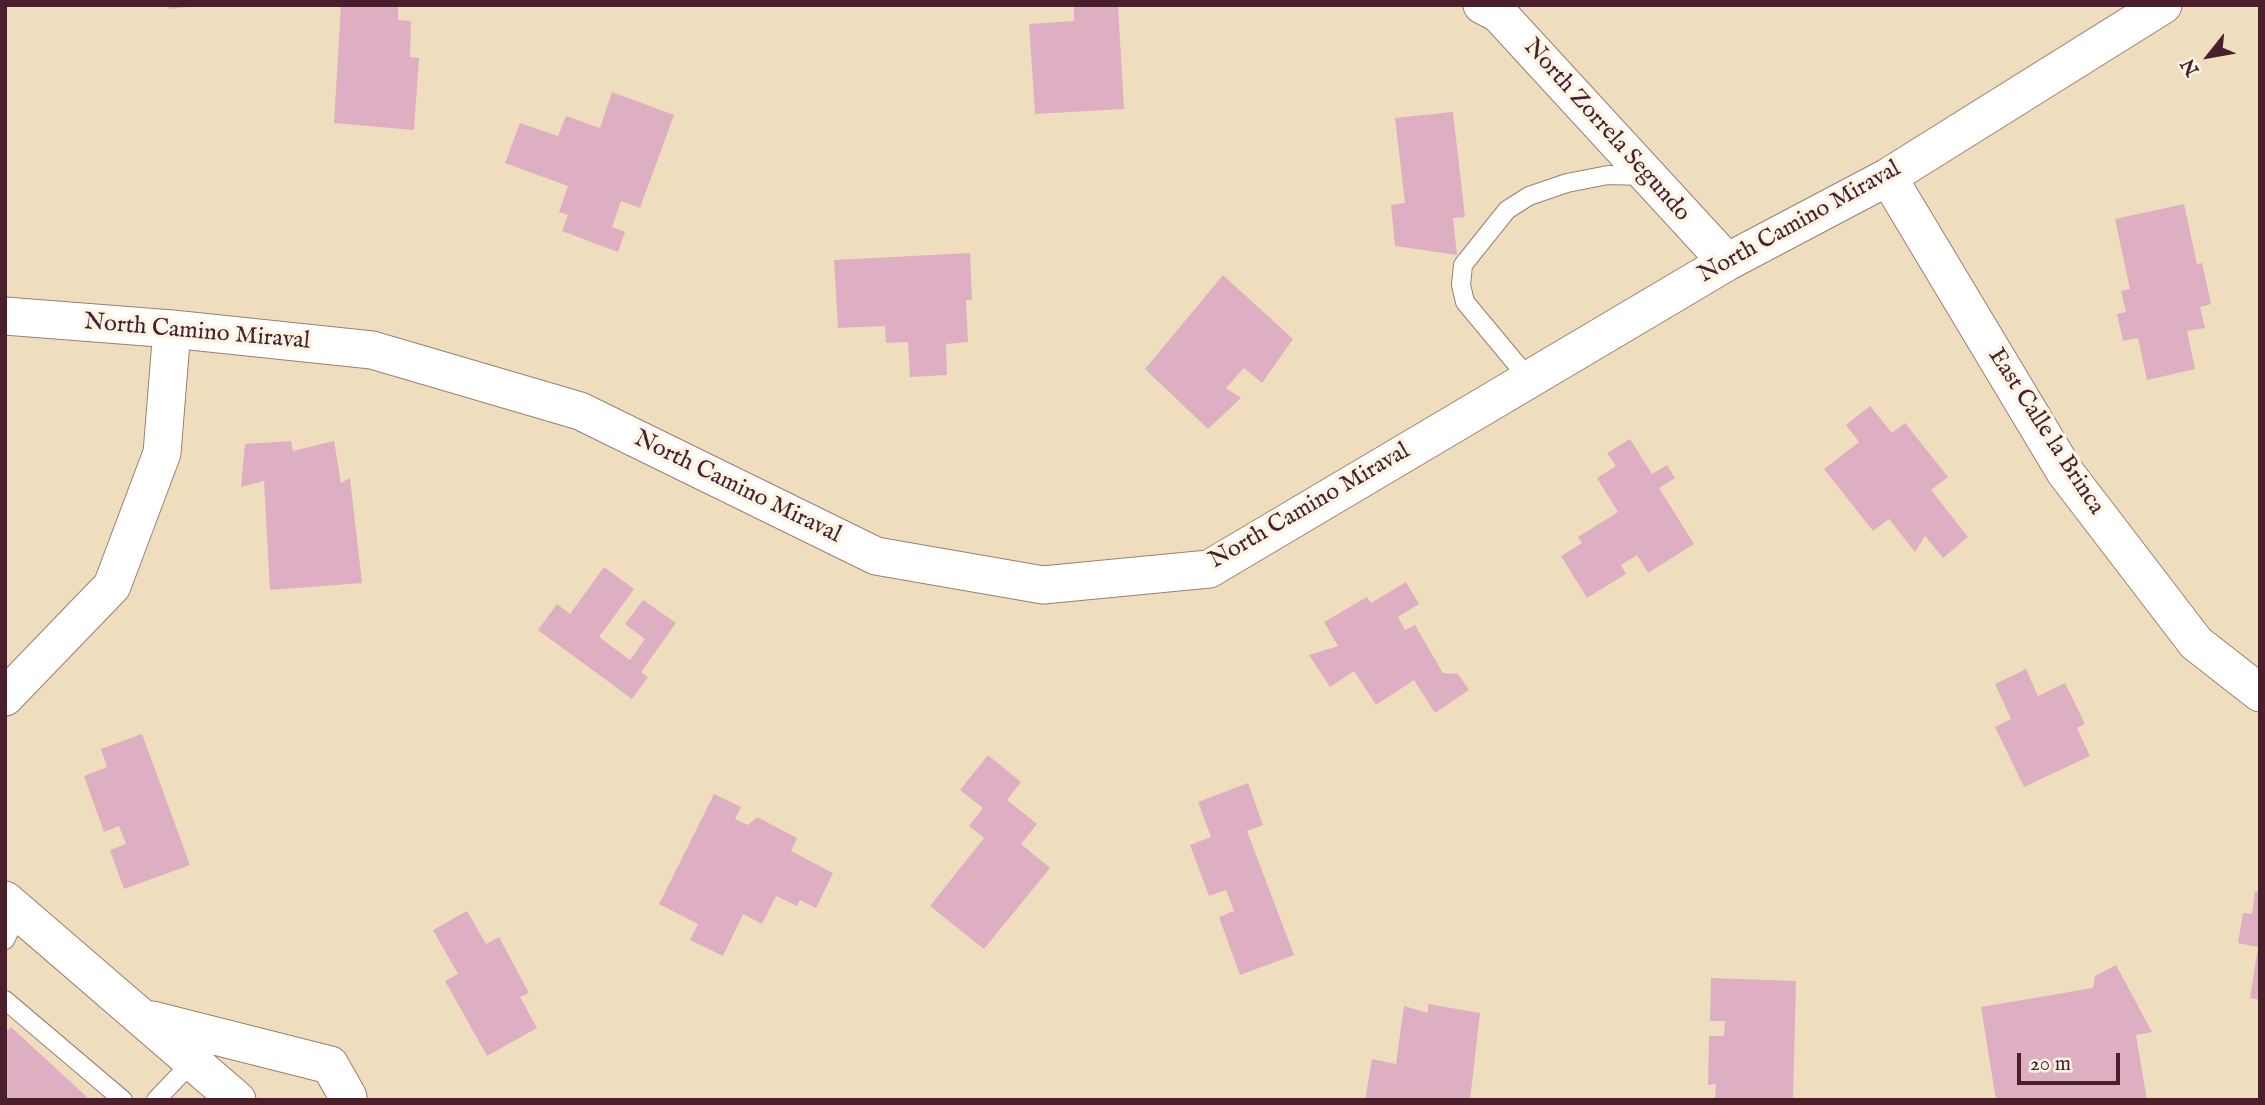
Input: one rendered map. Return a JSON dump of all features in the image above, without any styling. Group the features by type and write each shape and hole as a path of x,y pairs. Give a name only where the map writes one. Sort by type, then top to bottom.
{"street":[{"name":"North Zorrela Segundo","path":"1482,5 1499,14 1727,262"},
{"name":"North Camino Miraval","path":"5,316 172,329 372,350 580,411 876,556 1043,585 1209,569 1727,262 1888,177 2163,5"},
{"name":"East Calle la Brinca","path":"1888,177 2065,472 2196,643 2260,693"},
{"path":"5,697 113,586 162,453 172,329"},
{"path":"10,917 144,1018 237,1100"},
{"path":"144,1018 330,1065 348,1100"}],"lane":[{"path":"1529,379 1465,302 1461,285 1463,265 1507,210 1529,196 1567,183 1608,175 1647,176"},
{"path":"5,1000 123,1100"},
{"path":"156,1100 193,1061"}],"building":[{"path":"169,5 187,5 187,7 169,9"},
{"path":"341,5 398,5 398,20 411,21 410,57 419,58 414,130 334,123"},
{"path":"1074,5 1118,5 1124,109 1035,114 1029,24 1074,21"},
{"path":"612,92 674,115 640,208 621,201 612,227 625,232 618,252 562,231 568,215 559,212 568,186 505,163 520,123 558,136 566,116 600,128"},
{"path":"1453,112 1465,217 1453,218 1457,255 1395,246 1391,205 1405,203 1395,118"},
{"path":"2184,204 2197,264 2202,263 2211,304 2200,307 2205,328 2187,331 2195,369 2147,380 2138,338 2123,341 2117,314 2126,312 2121,291 2130,289 2115,219"},
{"path":"970,253 972,300 966,300 968,342 946,344 947,375 910,377 908,342 886,343 885,326 838,328 834,260"},
{"path":"1223,275 1293,339 1262,383 1244,368 1226,388 1241,398 1208,429 1145,369"},
{"path":"1870,406 1892,433 1905,423 1948,477 1931,490 1968,537 1943,558 1925,536 1915,552 1889,519 1873,531 1824,469 1859,442 1846,425"},
{"path":"1630,439 1652,474 1667,465 1675,478 1659,488 1694,544 1648,573 1637,555 1621,565 1626,574 1587,598 1561,556 1582,543 1578,537 1618,512 1597,478 1616,466 1607,453"},
{"path":"291,441 293,451 334,441 341,483 350,478 362,583 270,590 264,481 241,487 245,444"},
{"path":"604,567 634,589 599,637 630,660 645,639 625,624 643,600 676,623 641,672 648,677 632,699 538,630 557,604 570,614"},
{"path":"1406,582 1419,604 1398,617 1405,630 1415,625 1443,673 1458,674 1469,690 1435,713 1414,680 1376,705 1354,671 1330,687 1309,655 1338,646 1324,622 1367,597 1371,603"},
{"path":"2026,669 2038,696 2065,683 2085,724 2077,728 2090,756 2024,787 1995,727 2011,719 1995,684"},
{"path":"142,734 190,865 124,889 110,850 126,844 119,826 104,832 84,776 107,767 101,749"},
{"path":"988,755 1021,782 1007,800 1037,824 1021,844 1050,868 984,949 930,906 984,838 969,826 983,808 960,790"},
{"path":"1248,783 1263,825 1247,831 1294,955 1240,975 1219,917 1234,911 1226,890 1209,896 1190,845 1211,837 1198,802"},
{"path":"714,794 741,807 735,819 748,825 757,817 797,838 791,851 833,873 816,908 800,900 797,906 776,896 762,924 743,914 723,956 690,940 698,924 659,904"},
{"path":"2255,891 2260,892 2260,1000 2250,998 2258,947 2238,943 2243,913 2252,914"},
{"path":"467,911 486,944 499,937 529,993 520,997 537,1028 487,1056 445,981 458,974 433,930"},
{"path":"2116,965 2152,1032 2136,1035 2147,1100 1996,1100 1981,1007 2093,988 2095,976"},
{"path":"1711,978 1796,981 1793,1100 1715,1100 1716,1084 1708,1085 1709,1036 1724,1036 1725,1021 1710,1021"},
{"path":"1428,1004 1480,1013 1470,1100 1365,1100 1372,1059 1396,1064 1404,1006 1428,1013"},
{"path":"11,1027 87,1097 84,1100 5,1100 5,1033"}]}
